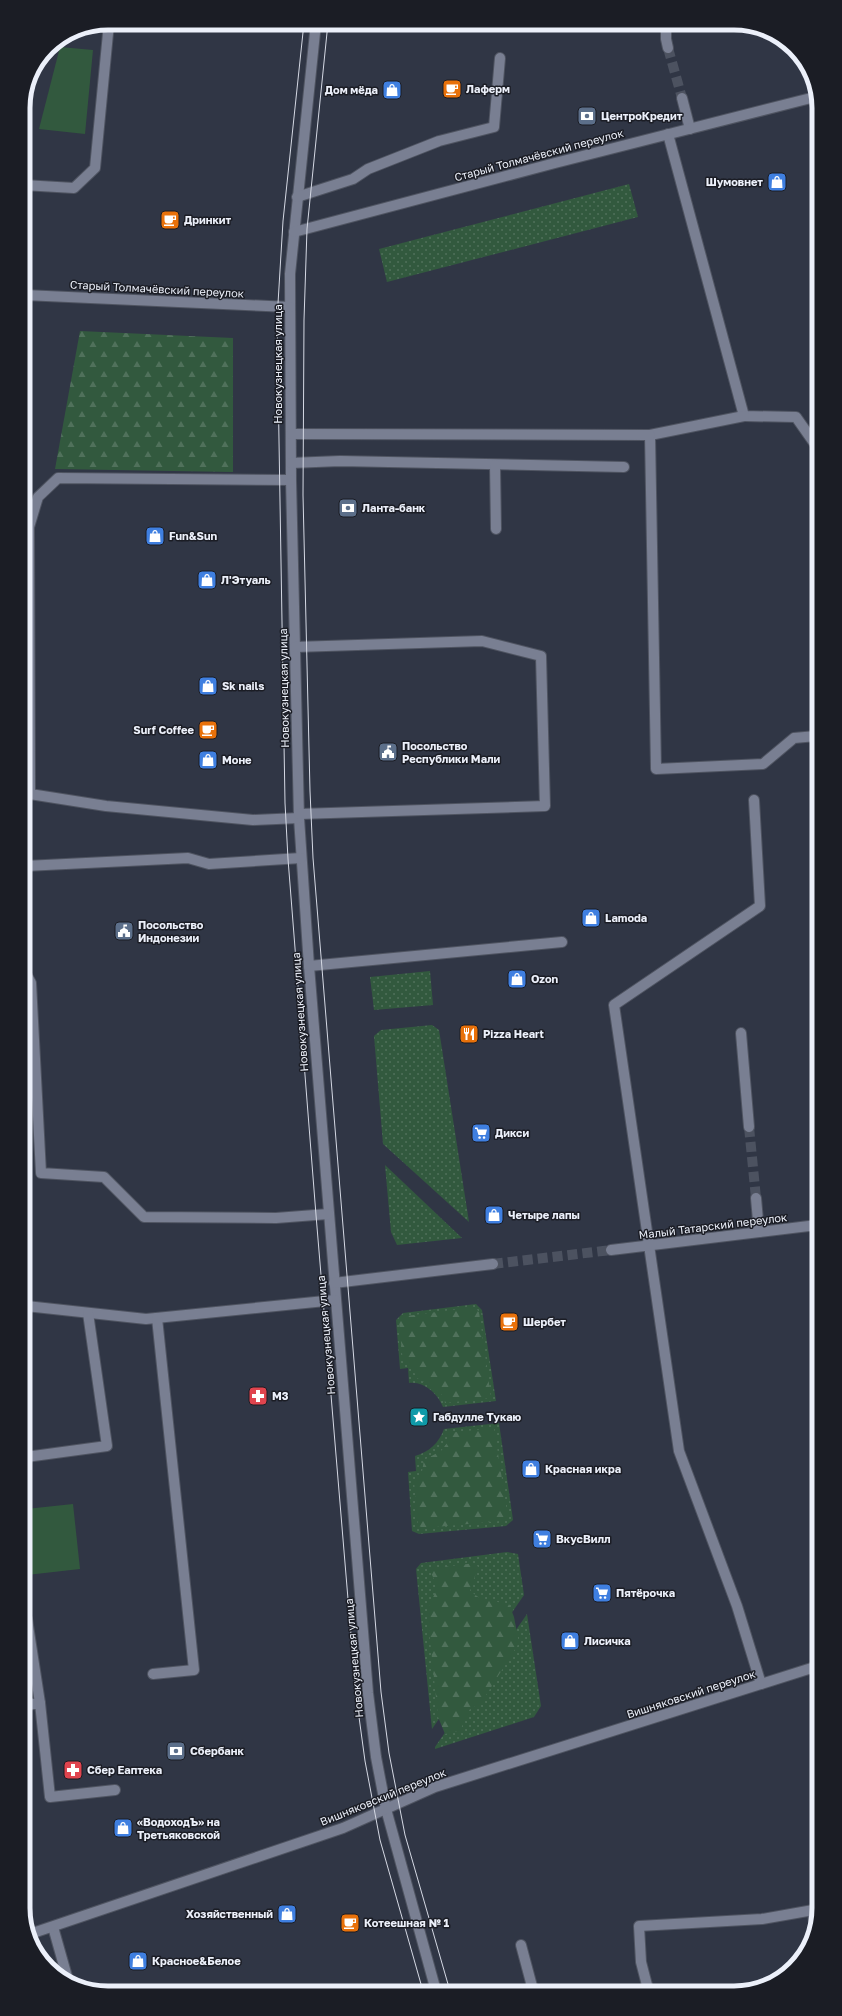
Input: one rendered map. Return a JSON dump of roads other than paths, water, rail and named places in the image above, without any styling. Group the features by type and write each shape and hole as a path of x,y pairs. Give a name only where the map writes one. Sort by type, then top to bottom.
{"street":[{"path":"30,185 74,188 95,168 108,30"},
{"name":"Новокузнецкая улица","path":"315,30 297,196 290,307 291,480 301,858 328,1214 368,1693 376,1757 386,1809 435,1986"},
{"path":"666,30 668,48"},
{"path":"297,196 353,179 368,169 439,141 494,127 500,58"},
{"path":"682,98 690,128"},
{"name":"Старый Толмачёвский переулок","path":"294,232 690,128 811,98"},
{"path":"668,134 744,416"},
{"name":"Старый Толмачёвский переулок","path":"30,295 290,307"},
{"path":"291,434 650,435 744,416 796,417 812,440"},
{"path":"650,435 656,769 763,764 794,738 812,736"},
{"path":"291,463 340,461 624,467"},
{"path":"495,465 496,529"},
{"path":"30,524 38,497 58,478 291,480"},
{"path":"30,794 106,806 252,820 299,816 545,806 541,656 482,641 295,646"},
{"path":"754,800 760,906 614,1005 679,1451 737,1606 761,1684"},
{"path":"30,866 188,858 209,864 301,858"},
{"path":"309,966 562,942"},
{"path":"30,983 41,1174 104,1177 144,1217 276,1218 328,1214"},
{"path":"741,1033 749,1127"},
{"path":"756,1198 759,1232"},
{"name":"Малый Татарский переулок","path":"611,1250 812,1226"},
{"path":"334,1283 493,1264"},
{"path":"30,1306 146,1319 335,1300"},
{"path":"30,1456 107,1446 88,1313"},
{"path":"153,1674 194,1670 157,1318"},
{"path":"30,1638 40,1703 50,1797 114,1790"},
{"name":"Вишняковский переулок","path":"34,1933 344,1828 435,1788 812,1668"},
{"path":"30,1705 40,1703"},
{"path":"647,1986 641,1962 639,1926 762,1919 812,1911"},
{"path":"53,1927 66,1974"},
{"path":"521,1945 531,1986"}],"tunnel":[{"path":"668,48 682,98"},
{"path":"749,1127 756,1198"},
{"path":"493,1264 611,1250"}],"tram line":[{"path":"303,30 283,221 277,320 285,803 288,859 356,1695 365,1761 380,1840 422,1986"},
{"path":"327,30 307,229 304,320 303,495 313,858 381,1692 389,1753 405,1835 449,1986"}],"place":[{"name":"Лаферм","path":"452,89"},
{"name":"Дом мёда","path":"392,90"},
{"name":"ЦентроКредит","path":"587,116"},
{"name":"Шумовнет","path":"777,182"},
{"name":"Дринкит","path":"170,220"},
{"name":"Ланта-банк","path":"348,508"},
{"name":"Fun&Sun","path":"155,536"},
{"name":"Л'Этуаль","path":"207,580"},
{"name":"Sk nails","path":"208,686"},
{"name":"Surf Coffee","path":"208,730"},
{"name":"Посольство Республики Мали","path":"388,752"},
{"name":"Моне","path":"208,760"},
{"name":"Lamoda","path":"591,918"},
{"name":"Посольство Индонезии","path":"124,931"},
{"name":"Ozon","path":"517,979"},
{"name":"Pizza Heart","path":"469,1034"},
{"name":"Дикси","path":"481,1133"},
{"name":"Четыре лапы","path":"494,1215"},
{"name":"Шербет","path":"509,1322"},
{"name":"М3","path":"258,1396"},
{"name":"Габдулле Тукаю","path":"419,1417"},
{"name":"Красная икра","path":"531,1469"},
{"name":"ВкусВилл","path":"542,1539"},
{"name":"Пятёрочка","path":"602,1593"},
{"name":"Лисичка","path":"570,1641"},
{"name":"Сбербанк","path":"176,1751"},
{"name":"Сбер Еаптека","path":"73,1770"},
{"name":"«ВодоходЪ» на Третьяковской","path":"123,1828"},
{"name":"Хозяйственный","path":"287,1914"},
{"name":"Котеешная № 1","path":"350,1923"},
{"name":"Красное&Белое","path":"138,1961"}]}
